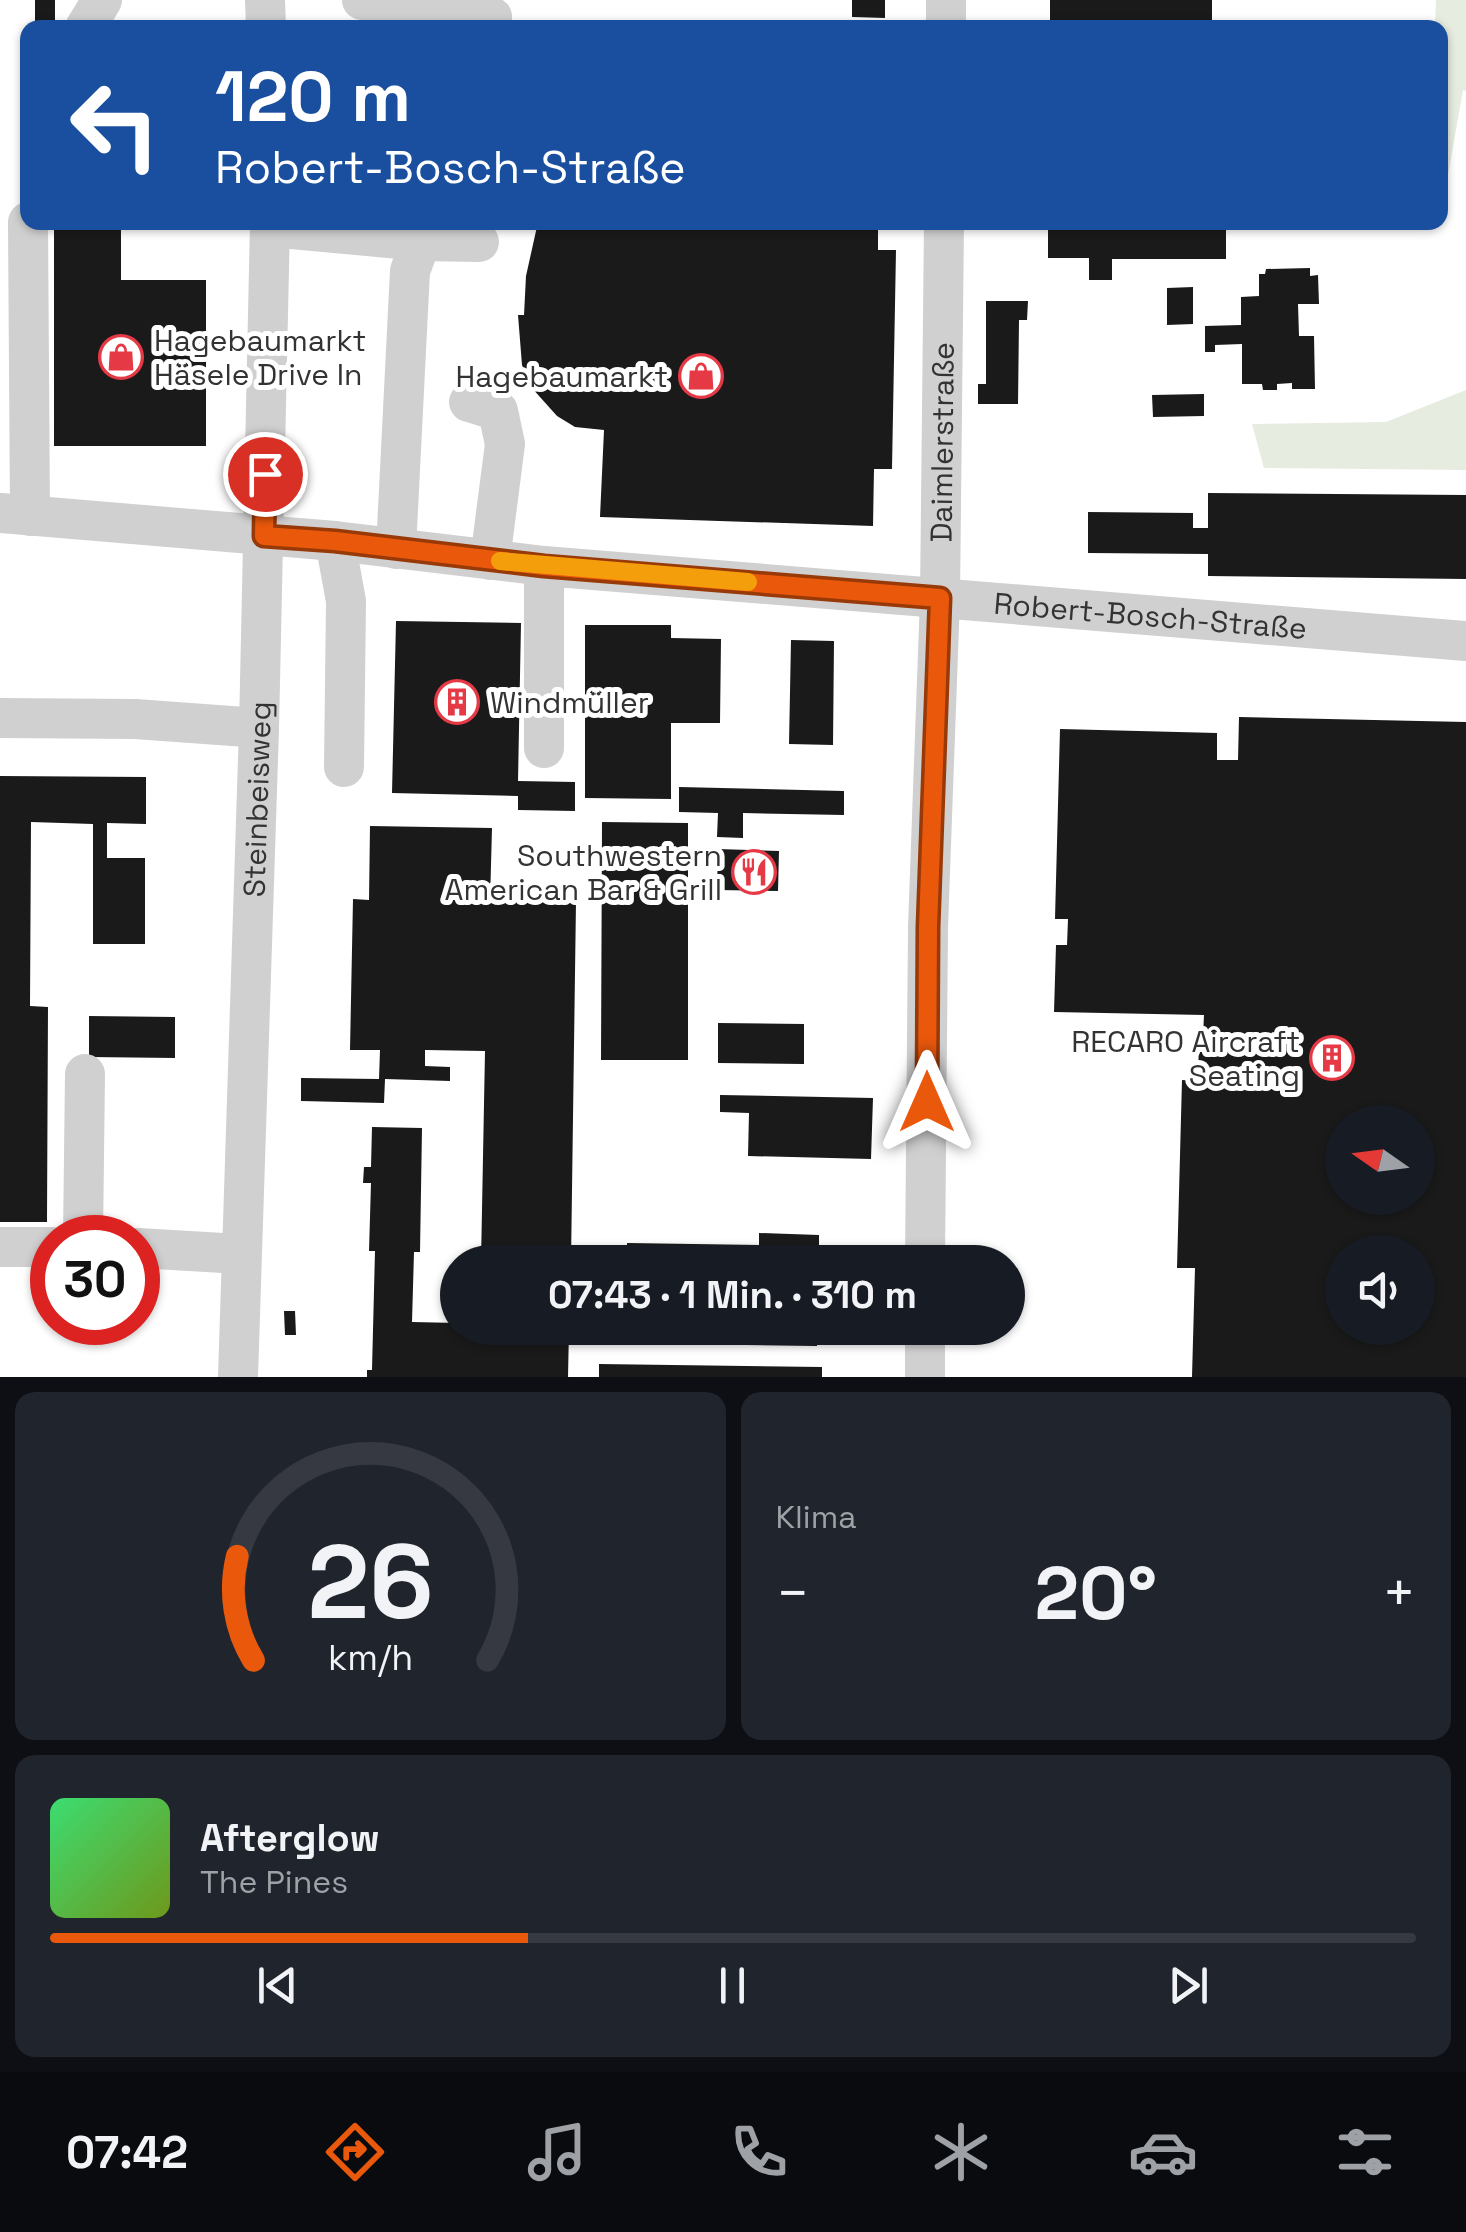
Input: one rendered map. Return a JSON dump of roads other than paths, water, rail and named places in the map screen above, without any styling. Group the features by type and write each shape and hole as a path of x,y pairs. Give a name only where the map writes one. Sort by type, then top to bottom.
{"street":[{"path":"362,0 468,3 492,20"},
{"path":"15,514 28,230"},
{"name":"Steinbeisweg","path":"238,1377 270,230"},
{"path":"378,230 421,232 480,242"},
{"name":"Daimlerstraße","path":"925,1245 928,927 940,598 944,230"},
{"path":"396,549 410,271 421,232"},
{"path":"469,402 498,411 505,444 490,560"},
{"name":"Robert-Bosch-Straße","path":"15,514 335,541 544,566 1466,641"},
{"path":"335,541 346,601 344,766"},
{"path":"544,566 544,748"},
{"path":"0,718 135,719 259,728"},
{"path":"83,1215 85,1074"},
{"path":"0,1247 30,1248"},
{"path":"160,1249 240,1254"},
{"path":"925,1345 925,1377"}],"place":[{"name":"Hagebaumarkt Häsele Drive In","path":"121,357"},
{"name":"Hagebaumarkt","path":"701,376"},
{"name":"Windmüller","path":"457,702"},
{"name":"Southwestern American Bar & Grill","path":"754,872"},
{"name":"RECARO Aircraft Seating","path":"1332,1058"}]}
